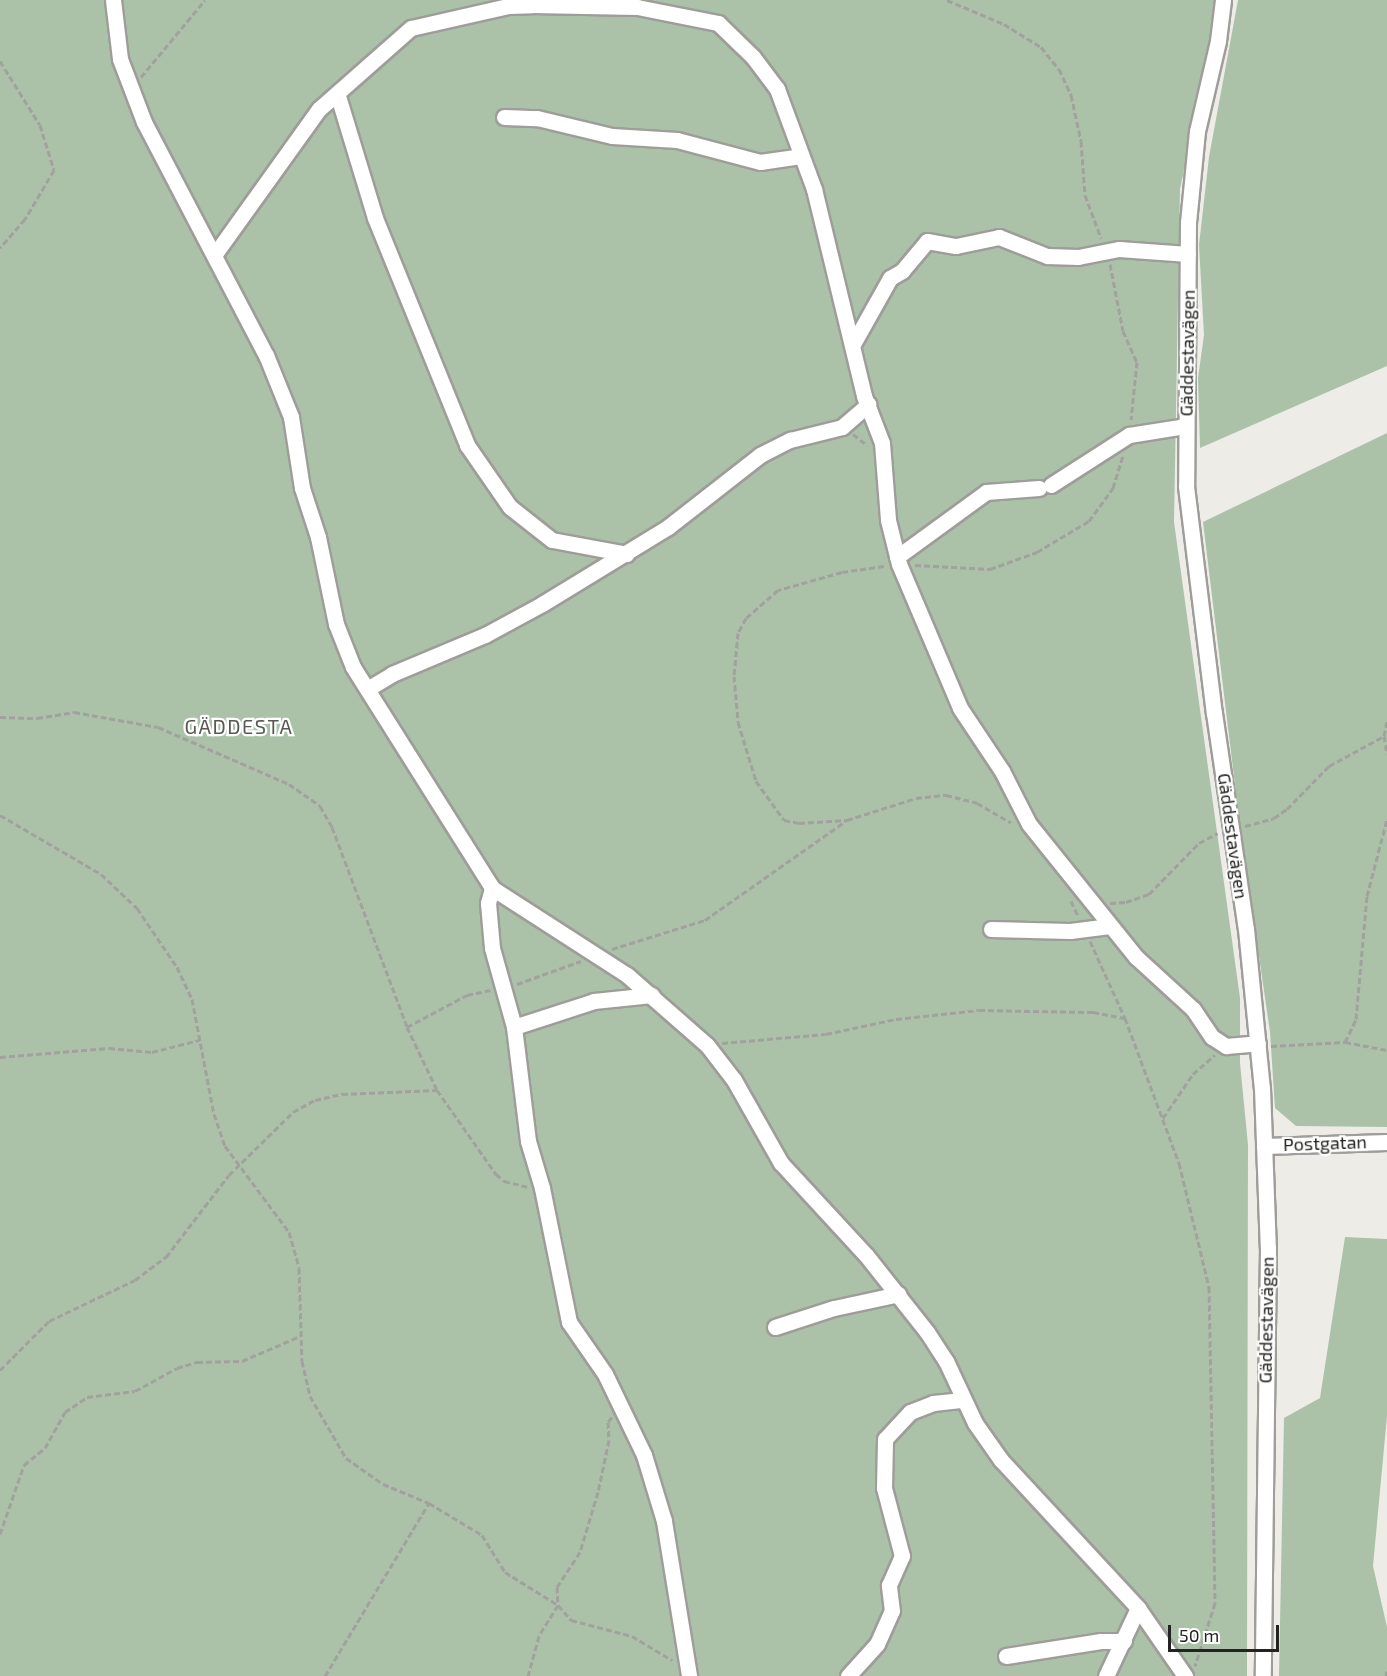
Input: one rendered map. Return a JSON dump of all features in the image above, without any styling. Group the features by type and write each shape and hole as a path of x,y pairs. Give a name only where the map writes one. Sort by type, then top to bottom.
{"street":[{"path":"113,0 120,59 144,122 266,355 291,417 302,488 318,537 336,624 353,667 369,688 492,888 652,994 707,1045 734,1080 781,1163 899,1294 946,1361 963,1400 1001,1460 1138,1608 1185,1676"},
{"name":"Gäddestavägen","path":"1223,0 1218,41 1197,131 1188,254 1186,426 1188,513 1258,1043 1268,1248 1263,1676"},
{"path":"215,254 320,109 338,96 398,37 429,23 520,5 665,10 718,23 753,57 777,89 820,211 868,404 882,443 888,520 898,560 945,676 973,731 1002,771 1029,824 1136,957 1193,1009 1212,1036 1231,1045 1258,1043"},
{"path":"338,96 375,218 467,445 510,507 552,540 627,554"},
{"path":"504,117 537,118 612,136 677,140 760,162 801,156"},
{"path":"853,344 890,278 902,271 927,241 956,246 983,237 999,237 1047,255 1107,254 1119,249 1188,254"},
{"path":"369,688 392,674 485,635 627,554 668,527 760,455 790,440 842,427 868,404"},
{"path":"898,560 986,492 1045,486 1129,435 1186,426"},
{"path":"492,888 489,922 514,1027 528,1141 542,1188 569,1322 605,1374 619,1409 644,1455 664,1521 688,1673"},
{"path":"990,929 1085,929 1110,926"},
{"path":"514,1027 594,1001 652,994"},
{"name":"Postgatan","path":"1264,1146 1387,1142"},
{"path":"775,1327 861,1301 899,1294"},
{"path":"848,1676 877,1644 892,1611 889,1585 902,1556 885,1496 882,1452 885,1439 910,1412 933,1403 963,1400"},
{"path":"1106,1676 1138,1608"},
{"path":"1006,1656 1101,1641 1124,1641"}],"path":[{"path":"131,90 206,0"},
{"path":"847,820 784,820 756,781 738,722 734,676 737,640 746,618 778,590 842,572 898,560 990,569 1037,552 1089,521 1113,488 1129,435 1137,362 1124,331 1107,254 1085,195 1081,141 1071,95 1059,69 1041,47 1004,24 947,0"},
{"path":"0,61 40,124 54,170 25,219 0,248"},
{"path":"0,717 37,718 74,712 158,727 289,784 320,806 332,826 372,923 407,1028 437,1090 496,1174 518,1186 542,1188"},
{"path":"1383,736 1387,754"},
{"path":"407,1028 467,995 528,982 595,956 705,920 847,820 916,798 946,795 977,803 1014,825"},
{"path":"0,815 101,874 137,908 177,967 192,999 218,1130 230,1157 290,1232 299,1268 300,1336 310,1396 346,1458 383,1484 429,1503 482,1535 505,1572 558,1605 571,1620 632,1636 688,1673"},
{"path":"1345,1042 1356,1019 1367,896 1387,819"},
{"path":"1066,893 1085,929 1125,1018 1163,1118 1179,1163 1209,1287 1215,1603 1208,1632 1190,1676"},
{"path":"707,1045 760,1037 826,1034 896,1019 979,1010 1093,1012 1125,1018"},
{"path":"0,1056 109,1048 152,1052 199,1040"},
{"path":"1258,1043 1345,1042 1387,1050"},
{"path":"1163,1118 1193,1074 1231,1045"},
{"path":"0,1370 49,1321 135,1280 166,1257 238,1165 293,1112 315,1101 342,1094 437,1090"},
{"path":"0,1534 24,1465 45,1448 65,1412 87,1397 135,1391 177,1368 197,1362 242,1361 300,1336"},
{"path":"528,1676 539,1636 558,1605 557,1587 579,1552 598,1492 609,1440 608,1422 619,1409"},
{"path":"325,1676 429,1503"},
{"path":"1386,1676 1387,1671"}],"green space":[{"path":"0,0 1216,0 1212,39 1180,189 1174,522 1240,998 1240,1063 1248,1145 1247,1676 0,1676"},
{"path":"1238,0 1387,0 1387,366 1200,448 1198,378 1204,335 1199,245 1209,157"},
{"path":"1387,433 1387,1127 1296,1126 1275,1108 1270,1032 1240,826 1203,522"},
{"path":"1345,1237 1387,1239 1387,1416 1373,1566 1387,1627 1387,1676 1279,1676 1284,1418 1320,1398"}],"district":[{"name":"GÄDDESTA","path":"239,726"}]}
